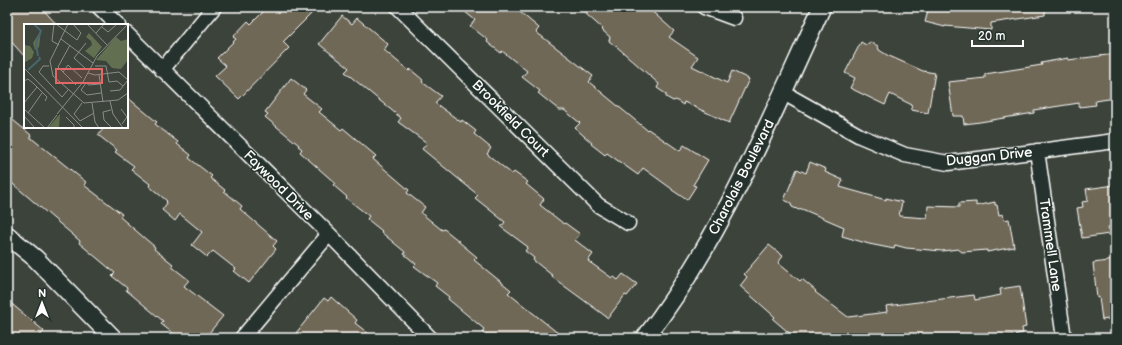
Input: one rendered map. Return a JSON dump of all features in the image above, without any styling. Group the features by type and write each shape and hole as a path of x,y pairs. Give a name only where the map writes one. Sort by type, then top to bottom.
{"street":[{"path":"99,7 117,24"},
{"path":"162,70 214,7"},
{"name":"Brookfield Court","path":"398,7 598,206 628,223"},
{"path":"704,7 734,18"},
{"name":"Charolais Boulevard","path":"645,338 660,319 694,268 748,166 822,7"},
{"name":"Faywood Drive","path":"128,35 329,234 430,338"},
{"name":"Duggan Drive","path":"782,92 860,136 905,155 948,163 1037,152 1115,140"},
{"name":"Trammell Lane","path":"1037,152 1064,338"},
{"path":"242,338 329,234"},
{"path":"7,235 35,258 113,338"}],"building":[{"path":"7,7 41,7 56,24 24,24 24,56 7,37"},
{"path":"268,7 318,7 283,42 289,48 239,99 215,76 226,66 217,58 236,39 233,37 248,21 251,24"},
{"path":"459,7 514,7 539,28 536,32 593,76 589,82 647,130 648,129 680,151 684,145 708,160 693,185 696,186 687,200 643,168 638,175 607,153 605,155 591,144 592,143 575,128 580,123 564,110 559,110 538,93 540,91 522,77 527,71 502,51 501,53 487,42 488,40 470,26 475,20"},
{"path":"578,7 647,7 674,31 669,37 698,57 692,66 727,83 732,71 749,79 729,123 684,102 683,105 676,100 673,101 666,97 666,94 657,88 659,84 609,41 610,37 602,30 603,29"},
{"path":"929,7 1045,7 1045,15 991,23 991,30 945,27 925,22"},
{"path":"342,16 352,24 357,18 388,44 384,50 409,71 410,69 423,80 422,82 441,96 435,103 476,131 474,134 491,148 487,154 512,174 514,172 528,182 526,184 544,199 540,205 564,224 565,223 580,234 575,240 593,254 588,261 612,278 613,276 618,280 623,274 637,284 627,296 625,295 608,318 552,277 553,276 533,260 534,258 525,251 528,247 501,227 505,222 475,198 478,195 422,149 427,143 398,122 401,118 345,72 349,68 319,44"},
{"path":"861,42 866,45 870,42 878,46 879,50 887,55 923,71 935,73 928,113 911,110 912,105 890,94 885,105 850,88 855,78 845,73"},
{"path":"1115,54 1115,98 1095,101 1096,105 1079,107 1079,103 1034,110 1034,113 964,124 963,116 953,116 948,82 985,78 985,74 1042,65 1041,63 1068,58 1068,60"},
{"path":"291,78 306,90 303,94 322,109 319,112 341,130 343,128 376,156 373,159 409,190 407,193 425,207 421,213 442,230 444,229 459,241 477,257 474,260 511,290 508,293 564,338 489,338 482,332 484,329 448,299 449,297 435,286 437,283 414,266 416,264 404,254 405,252 367,219 369,216 346,198 347,197 333,185 335,183 300,152 302,149 298,146 299,145 265,117 268,114 265,112"},
{"path":"128,98 157,122 155,124 178,142 177,144 191,155 189,158 212,176 210,178 242,206 240,209 277,241 273,246 276,249 249,283 234,271 236,269 213,251 207,257 192,245 202,232 180,214 175,221 162,210 167,201 149,186 150,184 131,169 134,166 115,152 117,150 98,135 104,128 128,128"},
{"path":"7,115 31,135 30,137 86,182 84,185 122,214 120,217 155,247 154,249 173,264 171,266 189,280 184,286 223,316 205,338 179,338 161,324 163,321 126,290 127,288 112,276 115,273 7,179"},
{"path":"810,162 826,169 825,172 843,180 840,187 886,200 886,198 902,202 899,216 927,218 928,206 959,207 959,203 976,202 976,206 995,202 999,215 1003,214 1004,220 1009,219 1014,247 987,252 987,250 962,252 958,249 942,251 906,248 895,245 894,249 869,244 842,236 844,227 802,209 799,210 792,207 791,203 784,200 797,169 806,173"},
{"path":"1115,185 1115,226 1108,227 1109,234 1082,238 1077,208 1083,207 1082,202 1088,201 1086,189"},
{"path":"769,245 783,256 778,263 800,281 802,279 816,291 815,292 848,317 887,312 886,306 974,295 975,300 1001,295 1000,289 1020,286 1026,327 1022,328 1023,333 996,338 795,338 773,319 775,317 740,286 747,277 744,274"},
{"path":"1115,260 1115,318 1102,320 1099,297 1097,298 1093,263"},
{"path":"331,297 357,320 355,323 374,338 292,338 324,298 328,301"},
{"path":"7,300 44,331 38,338 7,338"}]}
